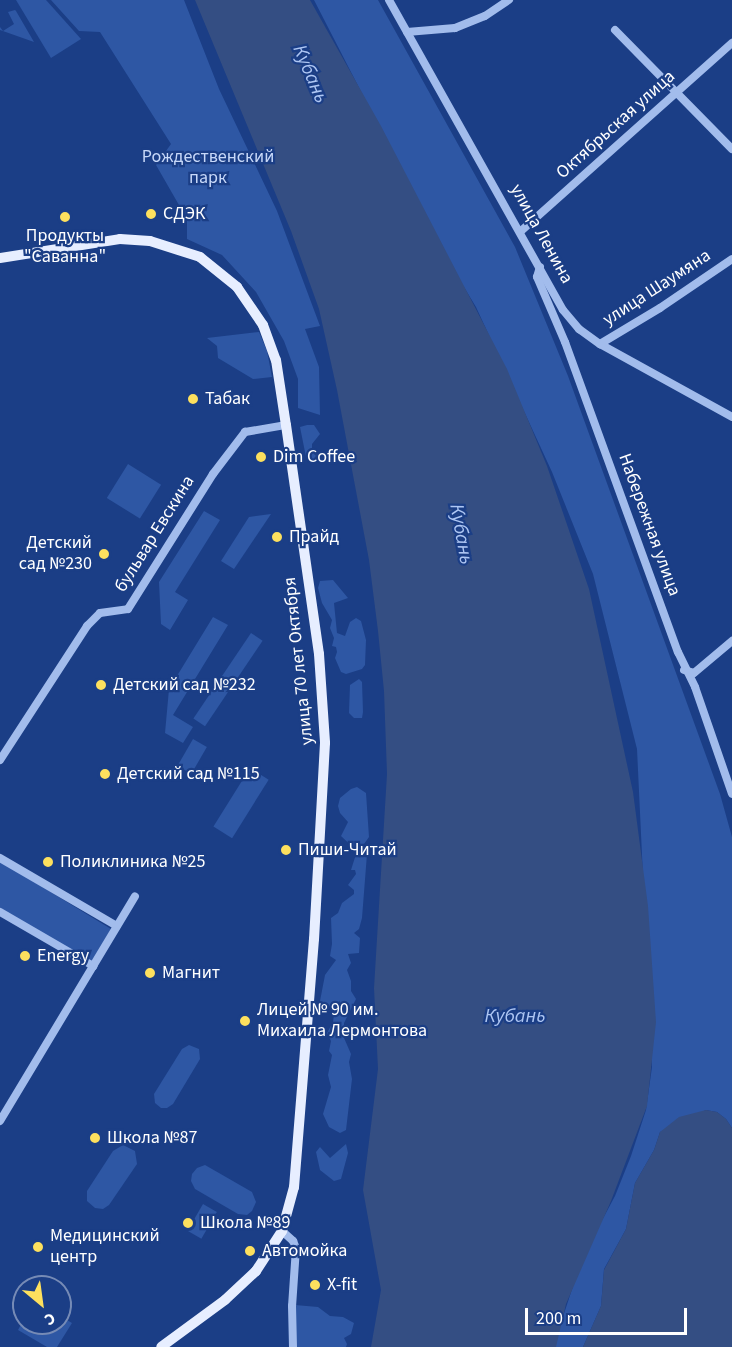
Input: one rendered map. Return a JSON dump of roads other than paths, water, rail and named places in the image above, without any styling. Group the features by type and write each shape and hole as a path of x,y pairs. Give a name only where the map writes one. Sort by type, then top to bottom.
{"main road":[{"name":"улица 70 лет Октября","path":"0,258 120,239 150,242 200,257 237,287 263,325 276,360 286,424 319,654 325,770 298,1157 290,1207 282,1231 256,1271 240,1288 161,1347"}],"street":[{"name":"улица Ленина","path":"389,0 521,231 563,310 579,329 600,344 732,417"},
{"path":"407,32 455,28 485,16 508,0"},
{"path":"615,30 732,149"},
{"name":"Октябрьская улица","path":"521,231 732,44"},
{"name":"улица Шаумяна","path":"600,344 660,308 732,259"},
{"name":"Набережная улица","path":"540,267 537,277 565,342 684,670 695,687 732,794"},
{"name":"бульвар Евскина","path":"0,760 87,626 100,613 128,609 208,482 245,432 286,424"},
{"path":"694,673 730,647"},
{"path":"684,670 694,673"},
{"path":"694,673 695,687"},
{"path":"0,858 117,926"},
{"path":"0,1121 135,896"},
{"path":"0,912 93,966"},
{"path":"282,1231 293,1240 296,1248 292,1306 293,1347"}],"water":[{"name":"Кубань","path":"195,0 310,0 381,126 507,369 547,466 589,589 633,792 648,906 656,1022 647,1106 611,1201 566,1304 556,1347 371,1347 381,1290 363,1190 378,1069 374,988 387,774 384,691 369,560 337,390 319,309 291,231"},
{"path":"706,1110 717,1112 732,1128 732,1347 583,1347 601,1306 604,1270 626,1229 635,1183 654,1150 660,1132 679,1117"}],"place":[{"name":"СДЭК","path":"151,214"},
{"name":"Продукты \"Саванна\"","path":"65,217"},
{"name":"Табак","path":"193,399"},
{"name":"Dim Coffee","path":"261,457"},
{"name":"Прайд","path":"277,537"},
{"name":"Детский сад №230","path":"104,554"},
{"name":"Детский сад №232","path":"101,685"},
{"name":"Детский сад №115","path":"105,774"},
{"name":"Пиши-Читай","path":"286,850"},
{"name":"Поликлиника №25","path":"48,862"},
{"name":"Energy","path":"25,956"},
{"name":"Магнит","path":"150,973"},
{"name":"Лицей № 90 им. Михаила Лермонтова","path":"245,1021"},
{"name":"Школа №87","path":"95,1138"},
{"name":"Школа №89","path":"188,1223"},
{"name":"Медицинский центр","path":"38,1247"},
{"name":"Автомойка","path":"250,1251"},
{"name":"X-fit","path":"315,1285"}],"park label":[{"name":"Рождественский парк","path":"208,168"}]}
